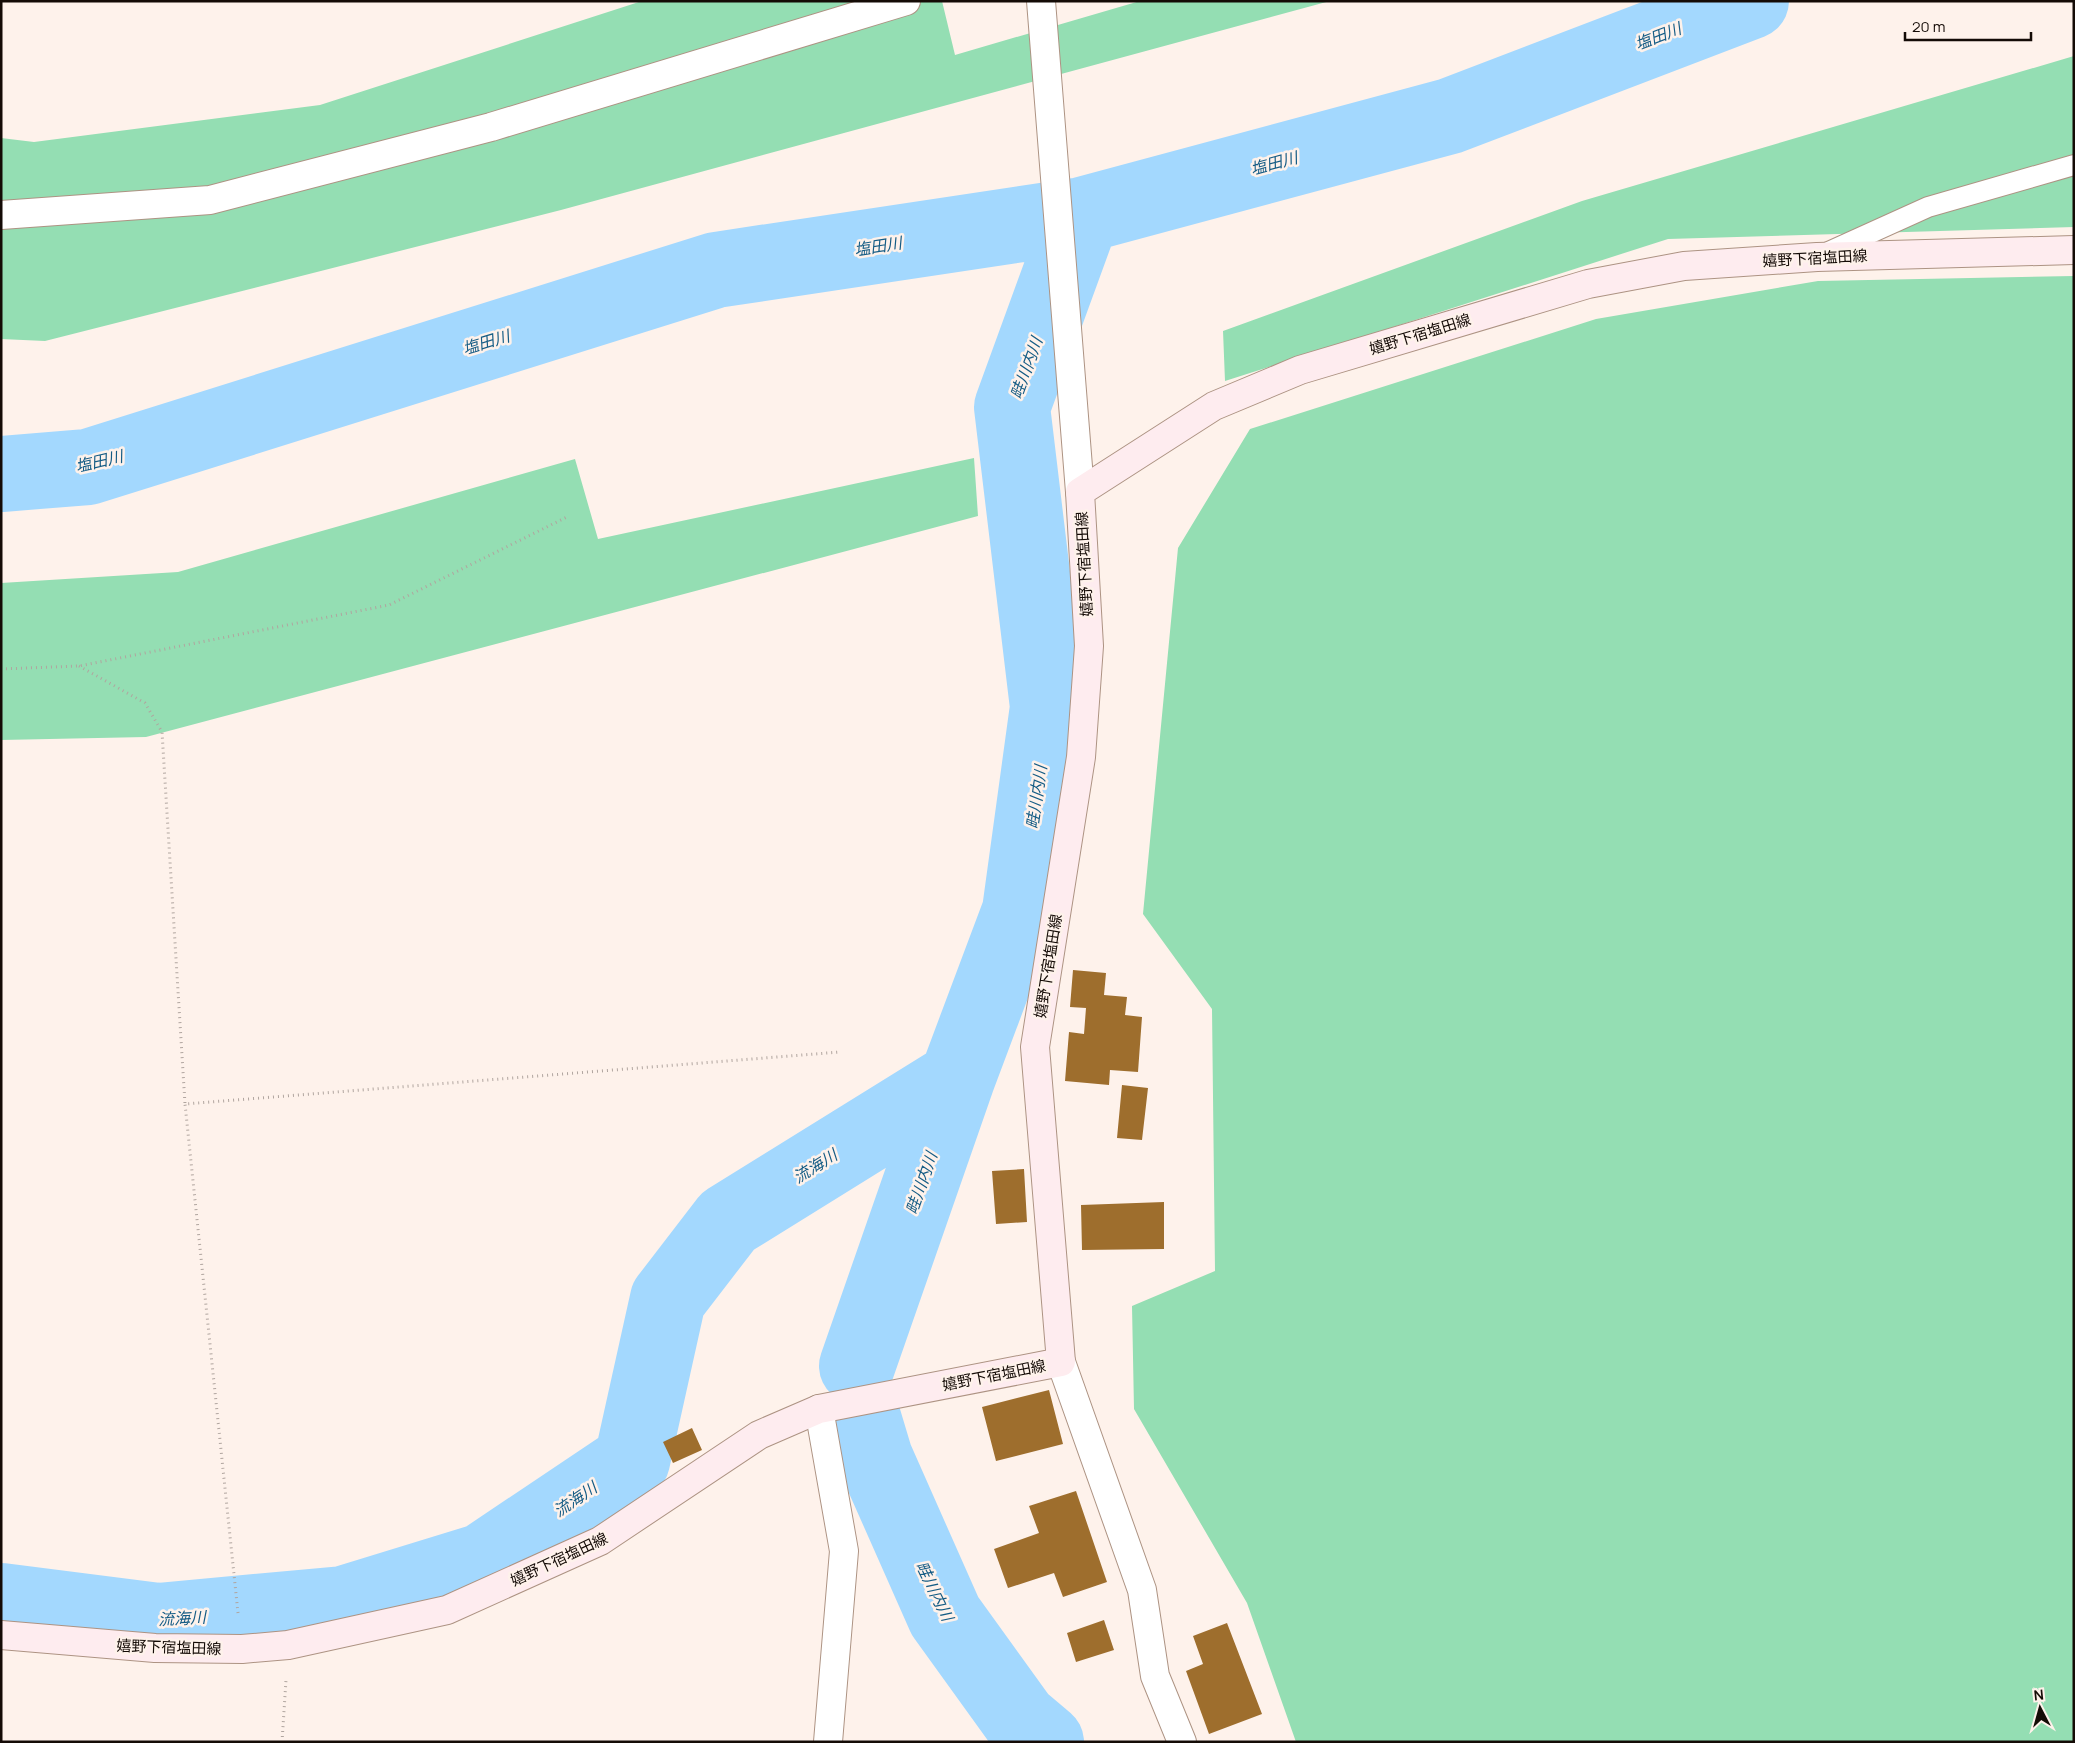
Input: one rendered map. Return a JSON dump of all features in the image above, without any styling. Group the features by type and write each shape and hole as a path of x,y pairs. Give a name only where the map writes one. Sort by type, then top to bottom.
{"main road":[{"name":"嬉野下宿塩田線","path":"1,1635 155,1648 242,1649 288,1645 448,1610 600,1541 759,1435 819,1409 1061,1362 1035,1047 1081,757 1089,646 1080,492 1214,406 1300,370 1588,284 1684,266 1817,257 2074,250"}],"street":[{"path":"1,215 210,200 491,127 906,1"},
{"path":"1041,1 1080,492"},
{"path":"1061,1362 1142,1590 1155,1676 1182,1742"},
{"path":"819,1409 844,1551 828,1742"}],"lane":[{"path":"1817,257 1928,207 2074,165"}],"path":[{"path":"1,669 79,666 389,605 569,516"},
{"path":"79,666 145,703 162,732 185,1104 236,1586"},
{"path":"185,1104 840,1052"},
{"path":"282,1742 288,1645"}],"green space":[{"path":"642,1 942,1 955,55 1140,1 1330,1 561,210 45,341 1,339 1,138 34,142 320,105"},
{"path":"2074,56 2074,227 1668,239 1225,381 1223,331 1582,201"},
{"path":"2074,276 2074,1742 1296,1742 1247,1603 1134,1409 1132,1306 1215,1271 1212,1009 1143,914 1178,548 1250,429 1596,319 1818,281"},
{"path":"974,458 978,516 146,737 1,740 1,583 178,572 575,459 598,539"}],"building":[{"path":"1073,970 1106,973 1104,995 1127,997 1125,1015 1142,1017 1138,1072 1110,1070 1109,1085 1065,1081 1069,1032 1084,1034 1086,1008 1070,1007"},
{"path":"1122,1085 1148,1088 1142,1140 1117,1138"},
{"path":"1024,1169 1027,1222 996,1224 992,1171"},
{"path":"1164,1202 1164,1249 1082,1250 1081,1205"},
{"path":"1049,1390 1063,1444 996,1461 982,1407"},
{"path":"692,1428 702,1450 673,1463 663,1442"},
{"path":"1076,1491 1107,1582 1063,1597 1054,1573 1008,1588 994,1549 1039,1533 1029,1506"},
{"path":"1104,1620 1114,1650 1076,1662 1067,1633"},
{"path":"1227,1623 1262,1714 1209,1734 1186,1671 1203,1664 1193,1636"}],"waterway":[{"name":"塩田川","path":"1,474 88,467 716,270 1082,215 1450,116 1751,1"},
{"name":"畦川内川","path":"857,1366 957,1079 1020,911 1048,707 1012,407 1082,215"},
{"name":"流海川","path":"1,1601 158,1621 343,1604 483,1561 632,1461 668,1299 728,1221 957,1079"},
{"name":"畦川内川","path":"863,1418 875,1458 945,1616 1020,1720 1046,1742"}]}
